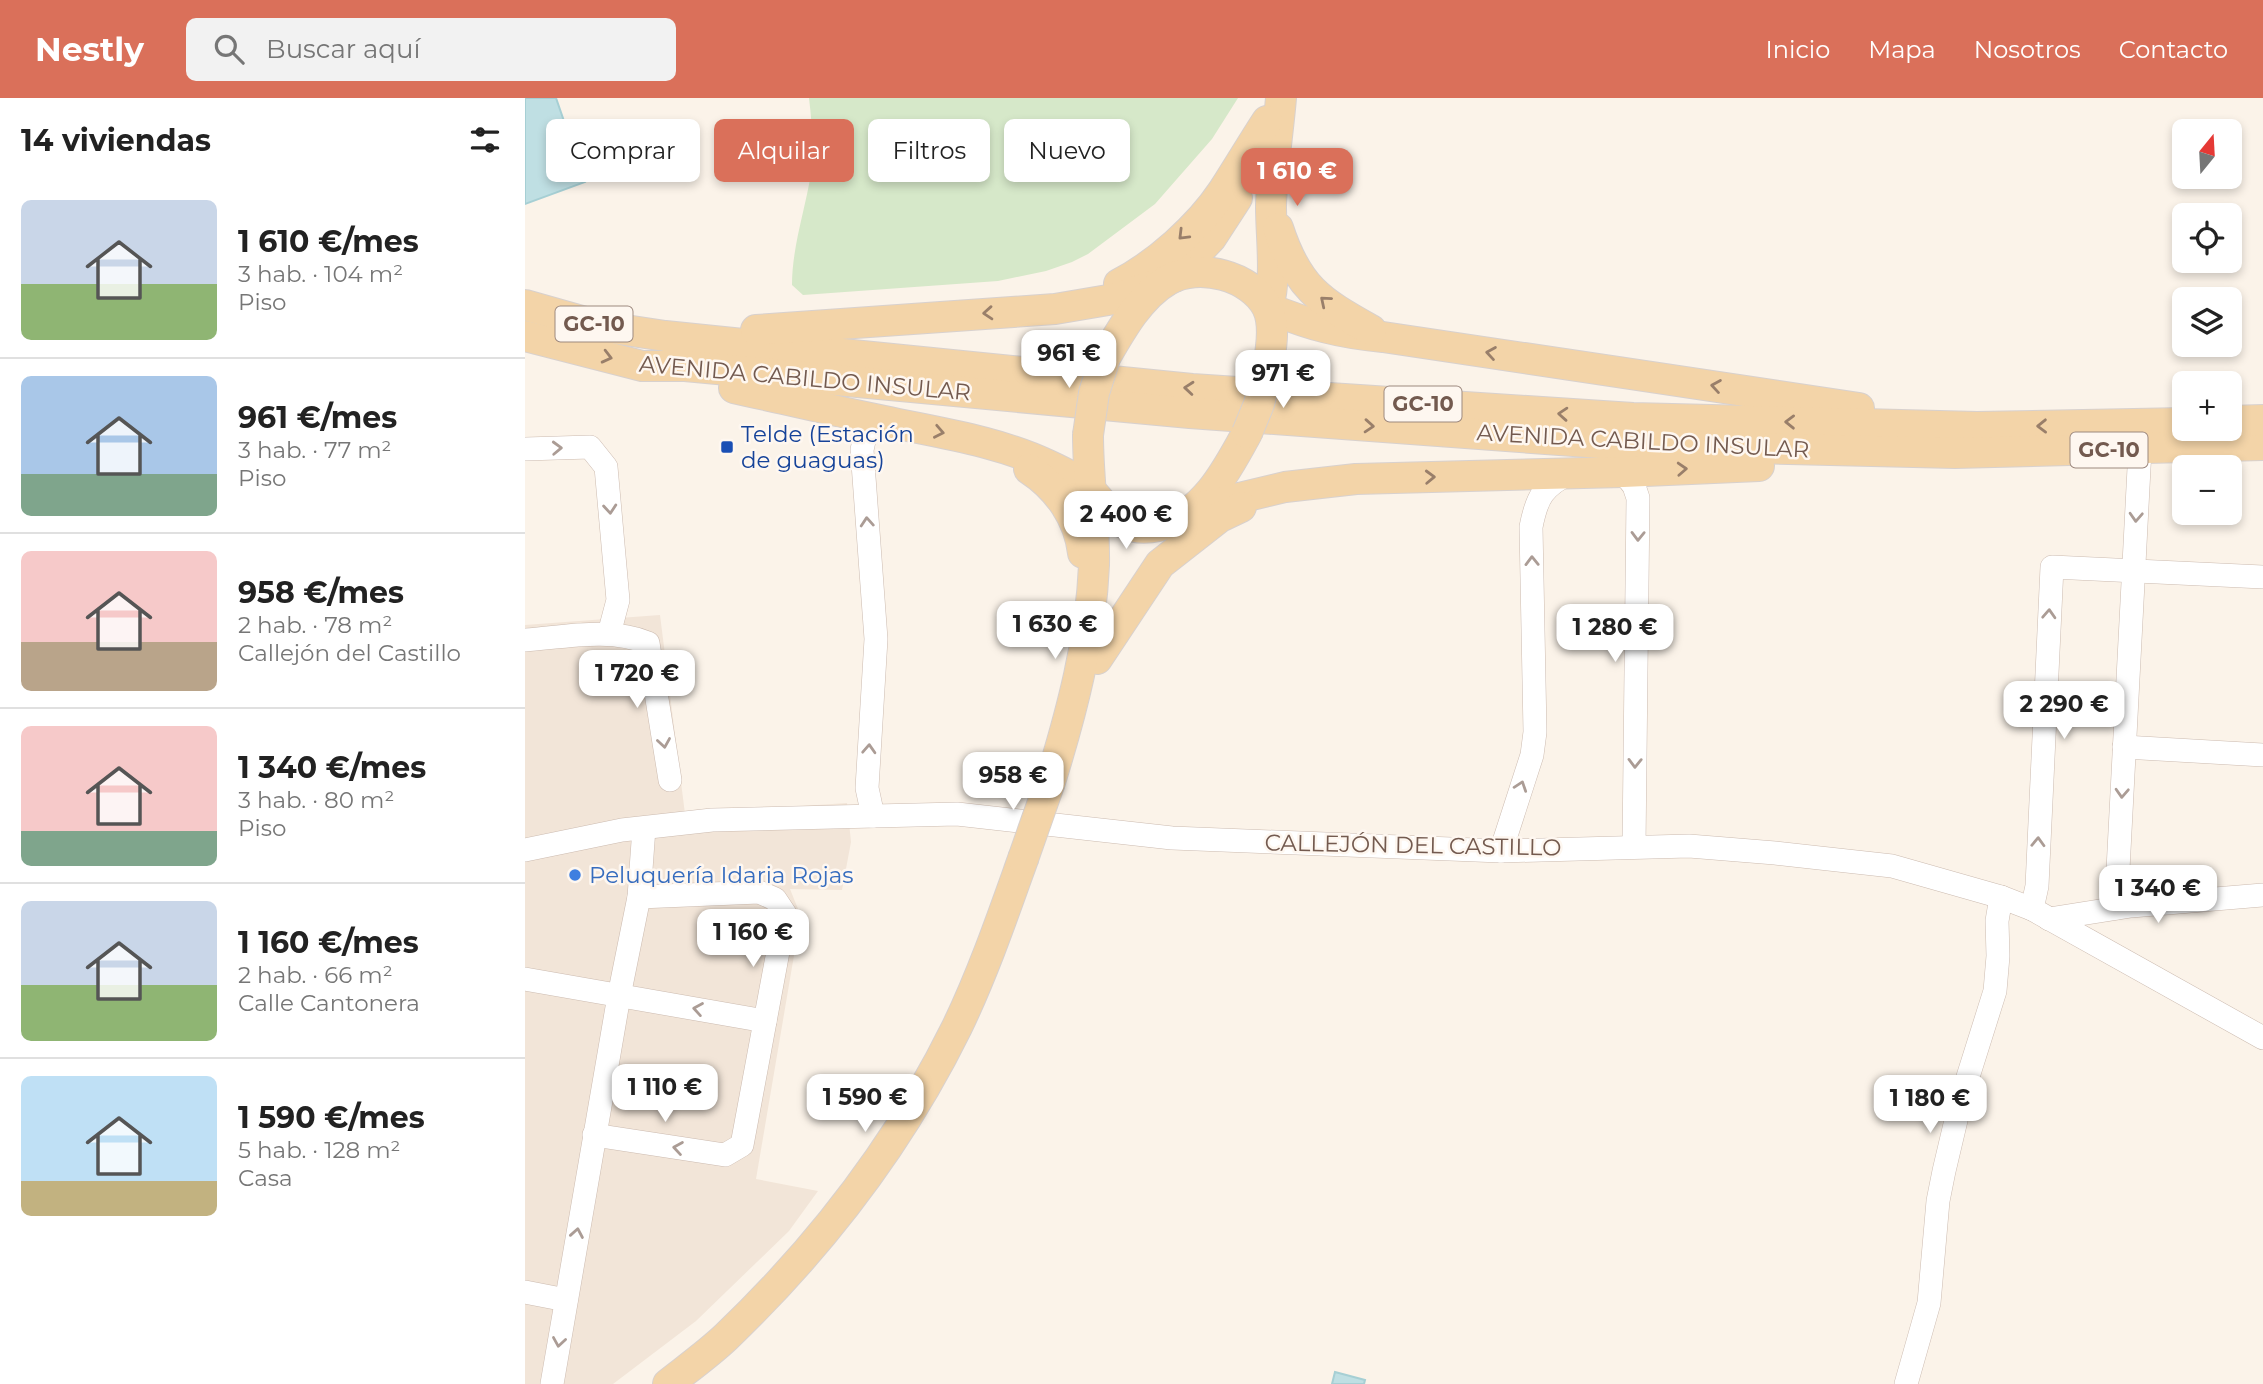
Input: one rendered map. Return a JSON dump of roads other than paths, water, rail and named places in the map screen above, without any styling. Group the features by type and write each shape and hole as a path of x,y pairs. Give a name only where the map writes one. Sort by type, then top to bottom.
{"main road":[{"path":"1069,720 1097,659 1111,617 1147,556 1189,511 1208,496 1222,478 1247,433 1259,404 1271,349 1268,308 1272,293 1273,267 1271,209 1274,106"},
{"path":"668,1384 725,1338 810,1249 851,1199 923,1092 958,1025 1023,859 1069,720 1091,613 1094,562 1088,435 1094,393 1105,358 1118,334 1152,292 1170,279 1212,238 1237,199 1274,106"},
{"path":"1080,305 1145,270 1185,235 1222,193 1274,106"},
{"path":"1271,209 1285,251 1302,279 1327,305 1383,337"},
{"path":"665,337 710,331 773,330 1055,309 1114,299 1191,273 1210,273 1232,278 1252,288 1268,308 1299,321 1345,334 1383,337 1977,427"},
{"name":"AVENIDA CABILDO INSULAR","path":"525,305 599,326 665,337 1219,390 1633,418 1977,427 2172,423"},
{"name":"AVENIDA CABILDO INSULAR","path":"525,336 642,366 685,366 1190,414 1629,445 1955,453 2263,445"},
{"path":"642,366 970,438 1034,458 1061,471 1092,492 1115,520 1134,527 1159,526 1189,511 1285,487 1356,479 1623,472 1955,453"},
{"path":"2242,421 2263,420"},
{"path":"995,446 1043,478 1059,494 1082,542 1091,613"},
{"path":"1097,659 1160,564 1220,517 1285,487"}],"street":[{"path":"873,816 867,788 876,639 862,450 865,436 883,421"},
{"path":"525,449 590,447 606,467 618,600 609,634"},
{"path":"2116,908 2140,449"},
{"path":"1501,851 1532,755 1535,732 1531,527 1535,505 1550,483 1571,472"},
{"path":"1623,472 1634,486 1638,498 1634,846"},
{"path":"2263,577 2052,567 2037,886 2040,914 2263,895"},
{"path":"525,640 609,634 636,638 648,643 670,780"},
{"path":"2125,747 2263,755"},
{"name":"CALLEJÓN DEL CASTILLO","path":"525,850 643,828 712,820 957,814 1172,838 1501,851 1634,846 1702,847 1892,866 2001,897 2040,914 2263,1038"},
{"path":"552,1384 618,996 639,897 643,828"},
{"path":"594,1135 725,1156 743,1145 785,914 775,899 759,892 639,897"},
{"path":"1906,1384 1929,1303 1944,1171 1961,1099 1995,991 1997,921 2001,897"},
{"path":"525,979 765,1021"},
{"path":"525,1292 565,1300"}],"water":[{"path":"525,98 556,98 563,119 546,119 546,182 585,182 525,204"},
{"path":"1335,1372 1365,1380 1364,1384 1332,1384"}],"place":[{"name":"Telde (Estación de guaguas)","path":"727,447"},
{"name":"Peluquería Idaria Rojas","path":"575,875"}]}
